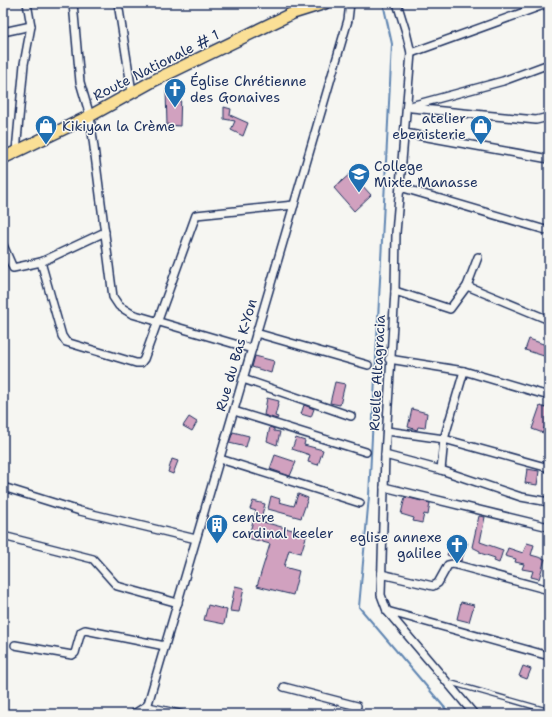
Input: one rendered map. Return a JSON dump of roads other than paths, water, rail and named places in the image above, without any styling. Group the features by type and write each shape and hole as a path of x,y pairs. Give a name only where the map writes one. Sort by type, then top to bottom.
{"main road":[{"name":"Route Nationale # 1","path":"3,158 90,116 132,92 293,13 325,3"}],"street":[{"path":"16,151 24,64 31,26 27,3"},
{"path":"74,3 80,82 90,116 114,297 119,306 132,314 252,349"},
{"path":"118,3 132,92"},
{"name":"Rue du Bas K-Yon","path":"145,714 348,20 350,3"},
{"name":"Ruelle Altagracia","path":"397,3 406,32 410,53 396,234 389,359 381,595 387,611 474,714"},
{"path":"410,53 549,3"},
{"path":"3,32 31,26"},
{"path":"407,107 502,81 549,64"},
{"path":"407,107 536,120 549,117"},
{"path":"405,133 549,159"},
{"path":"400,186 549,231"},
{"path":"41,262 62,336 69,344 136,363 141,363 144,359 196,215 294,205"},
{"path":"3,245 13,268 41,262 105,232"},
{"path":"394,291 450,309 467,286 478,257"},
{"path":"467,286 549,320"},
{"path":"256,333 368,365"},
{"path":"389,359 464,371 549,396"},
{"path":"441,470 444,439 464,371"},
{"path":"243,379 351,416"},
{"path":"234,411 366,452"},
{"path":"387,431 444,439 549,468"},
{"path":"385,455 441,470 521,497 549,502"},
{"path":"220,459 360,503"},
{"path":"3,487 80,511 196,539"},
{"path":"384,487 549,528"},
{"path":"3,536 92,559 117,586 178,604"},
{"path":"381,574 433,586 438,583 448,565 453,564 549,590"},
{"path":"387,611 549,656"},
{"path":"15,645 72,655 75,653 81,632 85,630 165,646"},
{"path":"284,687 357,706 354,714"},
{"path":"134,714 148,705"}],"lane":[{"path":"447,682 549,711"},
{"path":"148,705 188,714"}],"waterway":[{"path":"383,3 392,44 369,496 359,607 450,714"}],"place":[{"name":"Église Chrétienne des Gonaives","path":"175,108"},
{"name":"Kikiyan la Crème","path":"46,146"},
{"name":"atelier ebenisterie","path":"481,146"},
{"name":"College Mixte Manasse","path":"359,194"},
{"name":"centre cardinal keeler","path":"217,544"},
{"name":"eglise annexe galilee","path":"457,564"}]}
